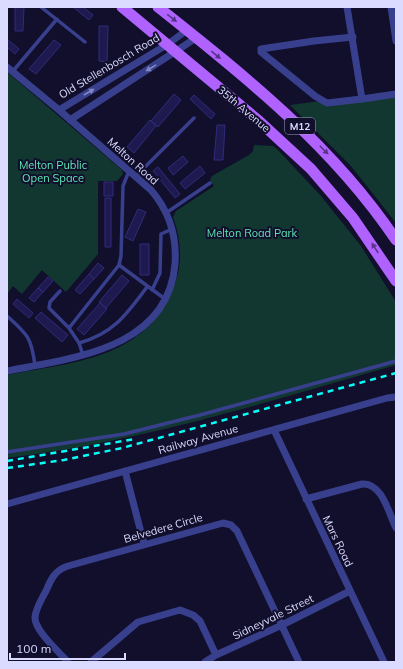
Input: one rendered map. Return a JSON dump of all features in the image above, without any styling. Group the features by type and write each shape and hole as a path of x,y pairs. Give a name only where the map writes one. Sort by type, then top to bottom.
{"main road":[{"name":"35th Avenue","path":"122,7 288,146 311,169 353,218 396,281"},
{"name":"M12","path":"158,7 277,106 331,157 371,205 396,240"}],"street":[{"path":"347,7 362,99"},
{"path":"391,7 396,41"},
{"name":"Old Stellenbosch Road","path":"10,69 59,110 168,44 186,30"},
{"path":"353,37 261,49 261,52 315,96 327,103 396,94"},
{"name":"Old Stellenbosch Road","path":"70,120 98,100 177,52 196,38"},
{"name":"Melton Road","path":"7,371 83,355 113,345 134,334 152,318 165,299 175,266 176,247 172,229 166,213 157,197 136,176 59,110"},
{"name":"Railway Avenue","path":"7,504 382,399 396,397"},
{"name":"Mars Road","path":"274,430 384,662"},
{"path":"125,471 144,544"},
{"path":"306,499 362,484 369,484 378,490 396,528"},
{"name":"Belvedere Circle","path":"68,662 41,631 36,621 38,607 52,577 59,570 144,544 218,524 231,525 237,531 300,662"},
{"name":"Sidneyvale Street","path":"205,662 216,655 282,625 350,591"},
{"path":"91,662 138,622 180,610 193,615 200,621 216,655"}],"lane":[{"path":"41,7 85,42"},
{"path":"10,69 46,33 57,19"},
{"path":"136,176 194,118"},
{"path":"69,328 119,264 121,256 123,186 129,171"},
{"path":"166,213 210,183"},
{"path":"152,290 160,273 161,234 172,229"},
{"path":"119,264 147,287 165,299"},
{"path":"79,343 97,338 118,324 147,287"},
{"path":"60,291 50,302 49,308 69,328 79,343 83,355"},
{"path":"7,316 29,337 32,343 35,365"},
{"path":"7,452 124,434 200,415 396,361"}],"green space":[{"name":"Melton Public Open Space","path":"7,72 122,170 123,174 117,181 98,181 98,254 66,292 42,270 22,294 13,286 7,294"},
{"path":"396,91 396,223 351,166 290,105"},
{"name":"Melton Road Park","path":"254,145 273,146 278,150 321,196 361,246 396,302 396,365 251,406 155,431 57,451 7,458 7,375 80,361 103,354 124,344 143,331 159,314 176,282 180,264 180,245 173,217 176,211 214,186 210,180 212,176 249,155 253,151"}],"building":[{"path":"15,7 24,7 23,31 15,31"},
{"path":"73,7 83,7 93,15 89,20"},
{"path":"99,26 108,26 107,62 99,61"},
{"path":"7,39 19,49 15,54 7,47"},
{"path":"54,40 61,45 36,74 29,69"},
{"path":"174,94 181,100 158,127 151,121"},
{"path":"194,95 215,114 211,119 190,99"},
{"path":"150,120 156,126 134,153 127,147"},
{"path":"217,125 225,125 223,160 214,160"},
{"path":"183,156 188,162 173,175 168,168"},
{"path":"200,166 205,173 185,189 180,183"},
{"path":"158,167 180,194 175,198 153,171"},
{"path":"104,182 113,182 113,196 104,196"},
{"path":"105,198 111,198 111,247 105,247"},
{"path":"138,209 146,212 133,241 125,237"},
{"path":"140,244 149,244 149,275 140,275"},
{"path":"98,263 104,268 94,279 89,274"},
{"path":"89,274 94,279 80,294 75,290"},
{"path":"122,275 129,281 106,308 99,302"},
{"path":"48,277 53,281 43,292 38,288"},
{"path":"38,288 43,292 34,302 29,298"},
{"path":"17,299 33,313 29,318 13,304"},
{"path":"100,303 107,309 84,335 77,329"},
{"path":"41,312 68,335 62,342 35,318"}],"railway":[{"path":"7,468 64,460 122,448 396,373"},
{"path":"7,461 135,439"}]}
